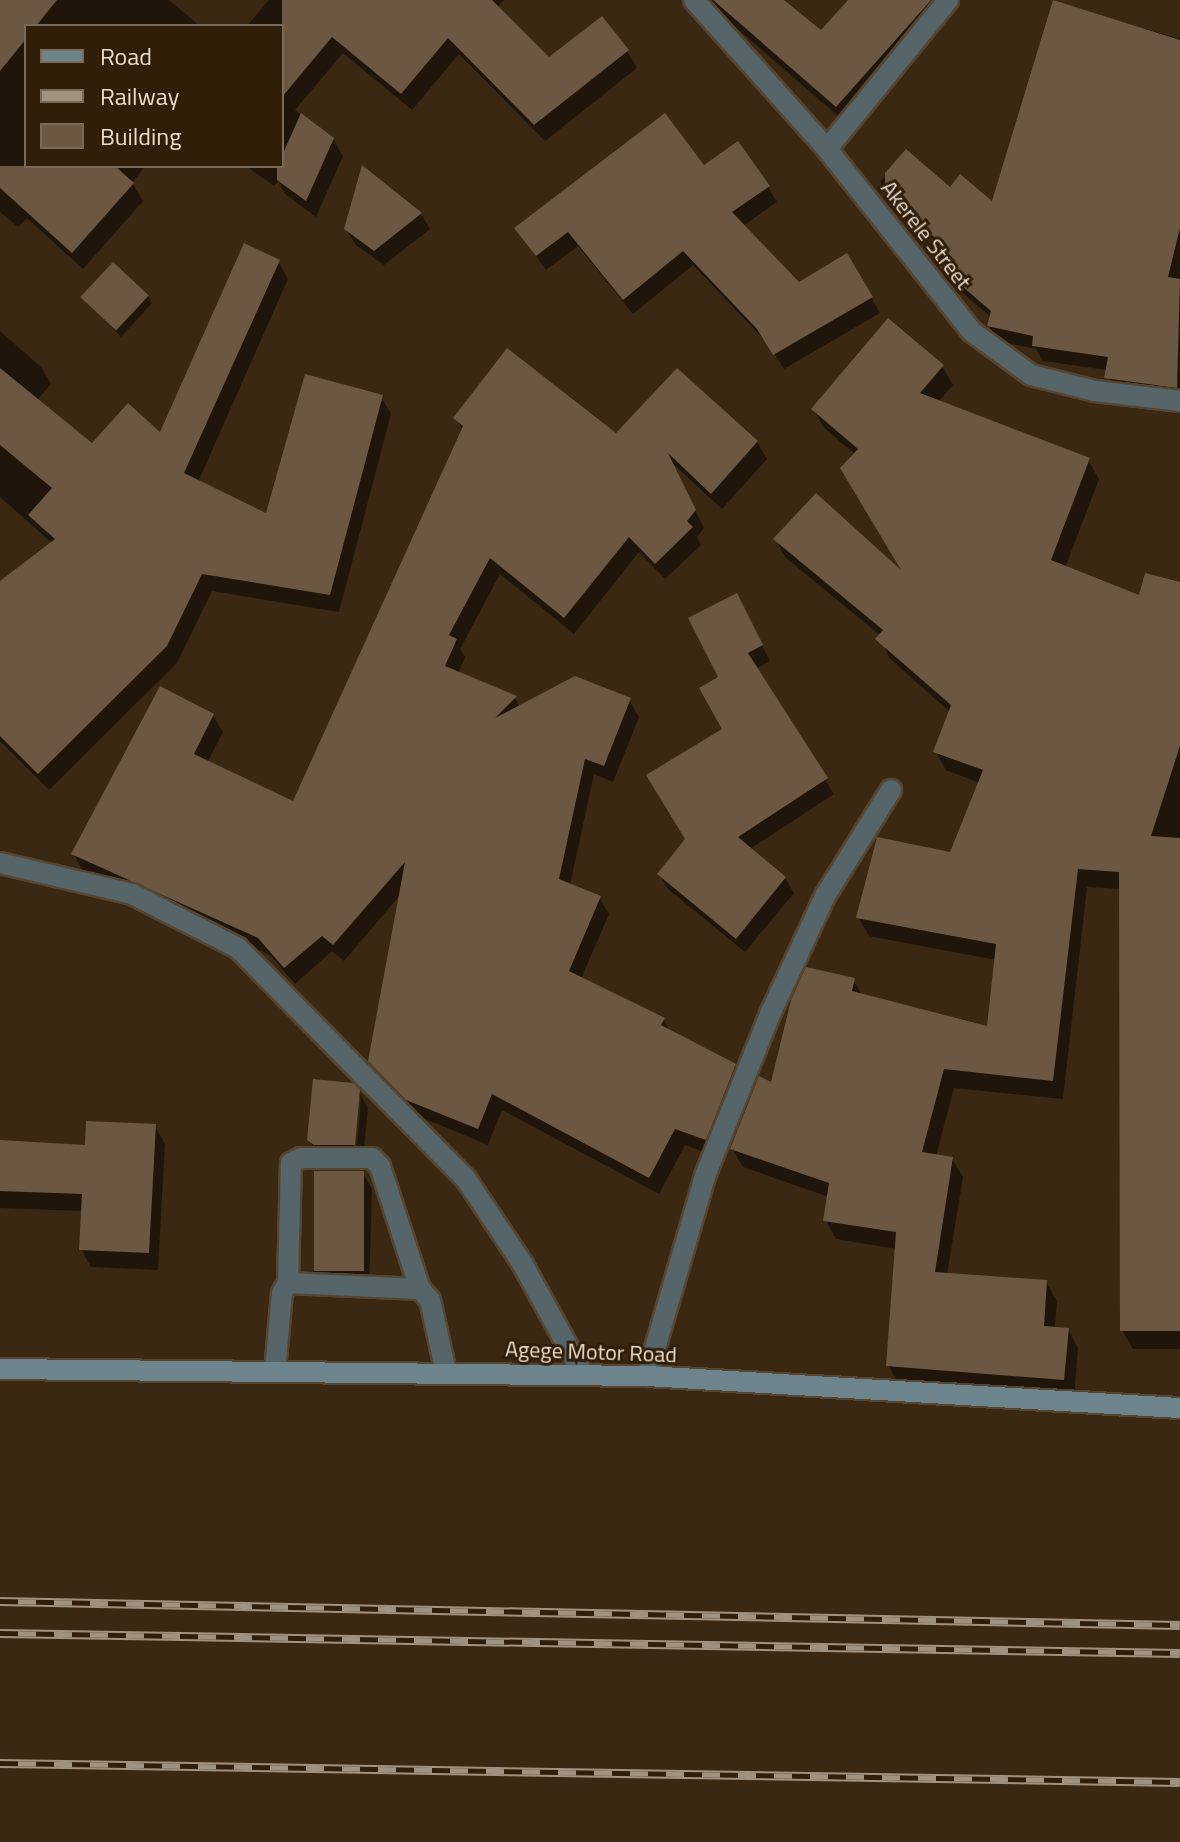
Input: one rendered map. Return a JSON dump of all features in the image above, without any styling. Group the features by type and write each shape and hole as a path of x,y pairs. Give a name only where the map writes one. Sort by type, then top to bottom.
{"main road":[{"name":"Agege Motor Road","path":"0,1369 647,1376 1180,1408"}],"street":[{"name":"Akerele Street","path":"694,0 827,149 971,331 1031,375 1095,391 1180,401"},
{"path":"827,149 948,0"},
{"path":"647,1376 705,1176 771,1012 825,896 891,790"},
{"path":"0,863 132,894 238,948 466,1179 522,1263 583,1374"},
{"path":"275,1371 282,1293 288,1283 291,1163 301,1158 372,1158 380,1166 420,1289 430,1300 446,1372"},
{"path":"288,1283 420,1289"}],"building":[{"path":"0,0 57,0 38,24 24,24 24,41 0,71"},
{"path":"282,0 492,0 549,57 602,16 629,50 534,125 448,38 401,94 332,37 284,95"},
{"path":"713,0 784,0 821,30 848,0 931,0 836,107"},
{"path":"1053,0 1180,40 1180,228 1168,277 1180,279 1177,388 1104,378 1108,357 1032,346 1033,336 987,326 991,311 935,263 947,250 885,188 885,173 906,149 950,187 960,174 992,201"},
{"path":"301,113 334,138 306,201 277,180 277,168 284,168 284,151"},
{"path":"665,113 704,165 738,141 770,186 732,212 799,282 847,253 873,297 773,355 757,329 683,251 623,300 568,232 536,256 514,228"},
{"path":"362,165 422,213 374,251 344,229"},
{"path":"0,166 117,168 134,183 72,253 0,188"},
{"path":"244,243 280,260 184,473 266,513 305,374 383,395 330,595 202,574 167,646 38,774 0,736 0,581 55,539 28,515 52,488 0,445 0,368 92,443 128,403 160,432"},
{"path":"113,262 149,295 116,331 80,297"},
{"path":"888,318 944,365 920,393 1090,458 1051,560 1139,595 1145,573 1180,582 1180,746 1151,836 1180,838 1180,1331 1120,1331 1119,872 1078,869 1053,1081 944,1069 922,1152 953,1157 935,1272 1047,1280 1044,1326 1069,1328 1064,1380 886,1366 896,1232 823,1221 829,1183 730,1149 759,1076 771,1082 791,1000 806,967 855,978 852,991 987,1026 996,944 856,918 877,837 950,852 983,770 933,752 951,705 875,639 883,630 773,539 816,493 901,570 840,468 858,449 811,409"},
{"path":"507,348 616,433 677,368 758,441 711,494 668,453 696,510 687,521 693,527 655,564 629,537 564,618 490,558 449,635 457,639 445,666 517,696 495,718 575,676 631,698 604,766 585,759 559,879 601,896 569,971 665,1018 661,1025 736,1064 706,1140 675,1129 649,1178 492,1094 478,1129 406,1100 368,1061 405,862 333,945 322,936 284,968 258,938 71,854 160,686 214,714 194,754 293,801 463,426 453,418"},
{"path":"737,593 763,645 748,653 828,778 738,837 786,877 736,939 657,874 685,839 646,775 722,729 699,688 718,677 688,618"},
{"path":"313,1079 353,1083 360,1090 355,1145 314,1145 307,1140"},
{"path":"86,1121 156,1124 149,1253 79,1250 82,1194 0,1191 0,1140 85,1145"},
{"path":"314,1171 364,1171 364,1271 314,1271"}],"railway":[{"path":"0,1601 1180,1625"},
{"path":"0,1633 1180,1653"},
{"path":"0,1763 1180,1782"}]}
